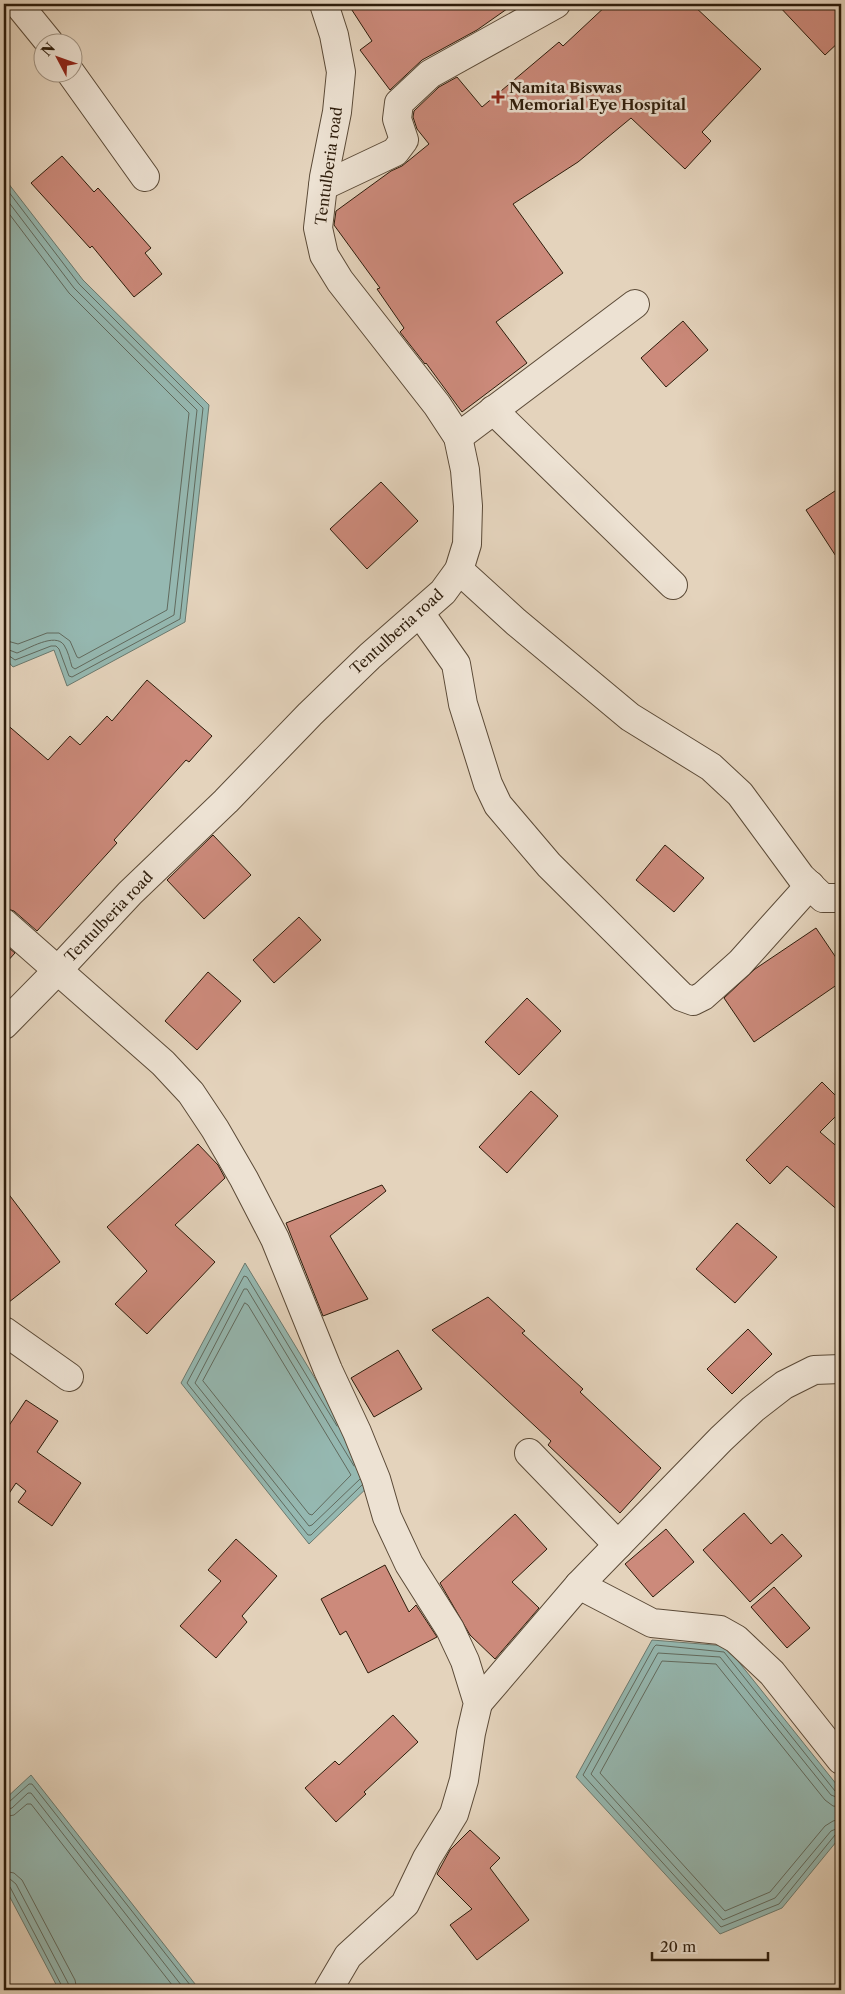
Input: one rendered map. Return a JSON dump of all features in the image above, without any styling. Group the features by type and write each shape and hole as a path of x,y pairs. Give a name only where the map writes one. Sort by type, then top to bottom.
{"street":[{"path":"4,12 16,4 40,32"},
{"name":"Tentulberia road","path":"4,1025 130,893 226,802 310,714 370,656 443,592 459,570 467,544 468,506 465,470 458,437 438,405 340,281 324,255 318,228 323,186 337,112 341,72 334,35 324,4"},
{"path":"323,186 395,152 404,140 397,119 399,103 430,74 556,4"},
{"path":"77,82 145,177"},
{"path":"458,437 635,304"},
{"path":"493,410 673,585"},
{"path":"459,570 516,622 630,717 711,766 740,794 801,877 823,898 841,898"},
{"path":"420,613 456,664 463,704 488,784 498,805 549,865 682,997 693,1001 704,996 740,963 810,885"},
{"path":"4,923 163,1064 191,1093 244,1179 275,1239 328,1370 358,1432 376,1479 387,1517 409,1564 450,1629 465,1661 478,1703"},
{"path":"4,1331 69,1377"},
{"path":"328,1990 348,1956 405,1904 427,1858 454,1814 464,1780 471,1733 478,1703 579,1585 721,1438 753,1409 784,1385 814,1370 841,1369"},
{"path":"529,1453 618,1545"},
{"path":"579,1585 652,1623 720,1630 736,1638 772,1673 841,1760"}],"water":[{"path":"8,183 83,280 209,405 185,622 67,686 54,650 13,667 4,657 4,186"},
{"path":"245,1263 376,1479 309,1544 181,1383"},
{"path":"652,1640 726,1646 841,1790 841,1836 782,1908 720,1934 576,1777"},
{"path":"31,1775 198,1990 59,1990 4,1886 4,1800"}],"building":[{"path":"348,4 514,4 477,30 422,60 390,90 360,50 372,41"},
{"path":"608,4 692,4 761,69 702,132 711,141 685,169 631,118 578,162 513,204 563,273 496,322 527,363 462,412 426,363 400,332 404,328 377,289 380,288 334,225 336,211 391,171 402,166 429,144 417,129 413,117 414,111 439,87 457,77 482,107 559,42 563,46"},
{"path":"777,4 841,4 841,40 825,55"},
{"path":"62,156 94,192 98,188 151,248 145,253 162,274 134,297 92,246 90,248 31,183"},
{"path":"683,321 708,350 666,387 641,358"},
{"path":"381,482 418,521 367,569 330,529"},
{"path":"841,487 841,564 806,510"},
{"path":"147,680 212,736 189,762 186,760 114,840 117,843 37,931 14,911 4,908 4,722 48,760 70,736 80,745 107,716 112,721"},
{"path":"213,835 251,875 204,919 167,880"},
{"path":"665,845 704,878 674,912 636,880"},
{"path":"299,917 321,940 274,983 253,960"},
{"path":"816,928 841,965 841,982 754,1042 724,998 755,969"},
{"path":"4,944 15,953 4,965"},
{"path":"208,972 241,1001 197,1050 165,1021"},
{"path":"527,998 561,1031 519,1075 485,1042"},
{"path":"822,1082 841,1101 841,1111 820,1132 841,1150 841,1213 787,1166 770,1184 746,1160"},
{"path":"531,1091 558,1116 507,1173 479,1147"},
{"path":"198,1144 218,1165 225,1178 175,1225 215,1262 147,1334 115,1304 147,1271 107,1227"},
{"path":"382,1185 386,1191 330,1236 368,1299 323,1316 286,1223"},
{"path":"4,1188 60,1262 4,1306"},
{"path":"737,1223 777,1257 735,1303 696,1269"},
{"path":"488,1297 525,1331 522,1333 583,1389 580,1392 661,1468 620,1513 548,1445 551,1441 432,1330"},
{"path":"748,1329 772,1354 732,1394 707,1369"},
{"path":"398,1350 422,1389 374,1417 351,1378"},
{"path":"26,1400 58,1421 37,1452 81,1483 52,1526 18,1502 26,1491 16,1483 4,1501 4,1428 6,1430"},
{"path":"744,1513 771,1544 782,1534 802,1556 750,1602 703,1550"},
{"path":"515,1514 547,1549 512,1582 539,1608 495,1659 470,1635 440,1583"},
{"path":"666,1529 694,1562 653,1597 625,1564"},
{"path":"236,1539 277,1576 242,1616 247,1622 216,1658 180,1626 221,1581 208,1570"},
{"path":"385,1565 409,1612 416,1605 437,1637 368,1673 346,1631 340,1635 321,1599"},
{"path":"774,1587 810,1628 787,1648 751,1607"},
{"path":"393,1715 418,1742 364,1792 366,1794 336,1822 305,1788 335,1761 339,1765"},
{"path":"470,1830 500,1858 490,1868 529,1920 477,1960 450,1925 472,1909 437,1874 450,1850"}],"place":[{"name":"Namita Biswas Memorial Eye Hospital","path":"498,97"}]}
